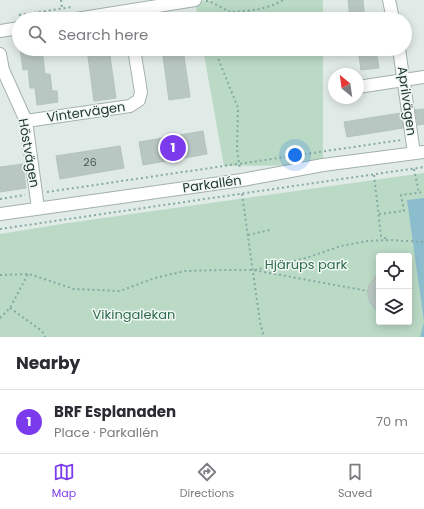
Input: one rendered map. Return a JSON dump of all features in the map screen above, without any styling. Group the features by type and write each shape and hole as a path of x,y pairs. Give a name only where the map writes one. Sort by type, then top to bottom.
{"street":[{"path":"116,12 195,0"},
{"path":"389,0 392,12"},
{"path":"0,31 12,29"},
{"name":"Höstvägen","path":"0,54 3,70 26,121 38,208"},
{"name":"Vintervägen","path":"26,121 130,106 139,100 141,92 135,56"},
{"name":"Aprilvägen","path":"400,56 405,80 412,138 419,152"},
{"path":"364,85 424,77"},
{"name":"Parkallén","path":"0,214 242,180 323,165 419,152"}],"path":[{"path":"61,0 62,8"},
{"path":"195,0 209,1 230,12 256,10 283,0"},
{"path":"39,12 77,6"},
{"path":"218,56 238,108 237,149 238,164 242,180"},
{"path":"0,199 412,138"},
{"path":"0,229 424,167"},
{"path":"414,169 419,193"},
{"path":"374,175 381,236 390,240"},
{"path":"378,214 404,211 401,195 424,192"},
{"path":"242,194 260,322 264,337"},
{"path":"248,235 270,230"},
{"path":"253,270 306,258 341,246 367,241 390,240 424,242"},
{"path":"0,275 29,274 74,289 120,291 155,278 185,271 253,270 368,291"},
{"path":"0,318 10,308 29,274"},
{"path":"10,308 42,331 46,337"}],"green space":[{"path":"323,0 323,12 197,12 195,1"},
{"path":"204,56 323,56 323,165 224,166"},
{"name":"Hjärups park","path":"424,173 424,337 0,337 0,234 68,223"}],"water":[{"path":"424,198 424,322 407,200"},
{"path":"424,322 424,337 420,337"}],"building":[{"path":"348,0 363,0 364,12 349,12"},
{"path":"21,56 43,56 45,74 50,74 52,91 57,91 58,102 37,105 35,88 30,88 28,69 23,70"},
{"path":"88,56 110,56 116,98 94,101"},
{"path":"163,56 184,56 190,97 169,100"},
{"path":"359,56 377,56 379,68 364,70 364,68 361,68"},
{"path":"424,109 424,124 418,125 415,110"},
{"path":"401,113 403,128 347,137 344,122"},
{"path":"203,131 207,154 143,165 139,142"},
{"path":"120,146 124,168 60,179 56,156"},
{"path":"23,164 26,188 0,192 0,167"},
{"path":"376,276 376,310 368,297 369,285"}],"place":[{"name":"BRF Esplanaden","path":"173,148"}],"park label":[{"name":"Vikingalekan","path":"134,314"}]}
